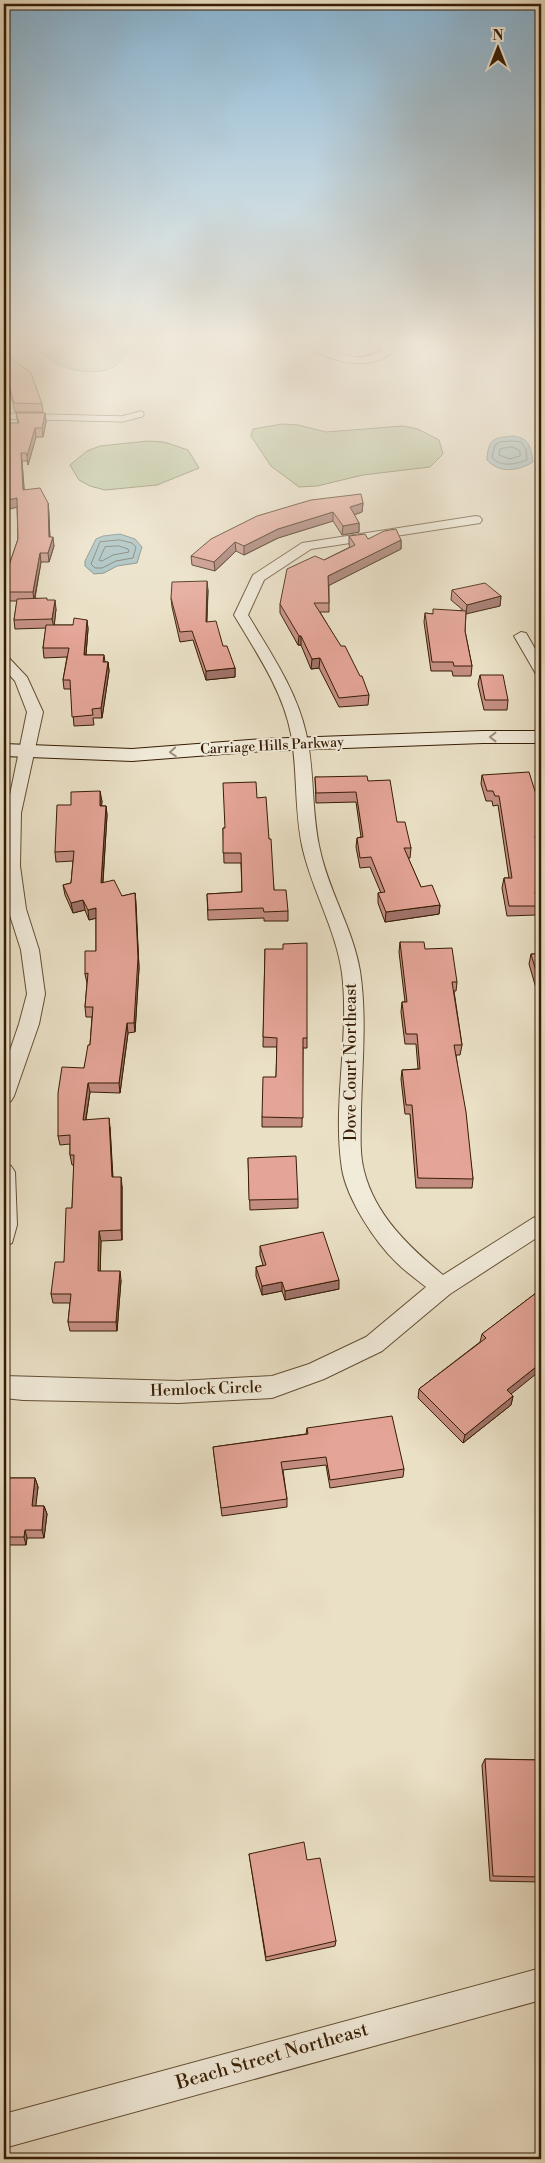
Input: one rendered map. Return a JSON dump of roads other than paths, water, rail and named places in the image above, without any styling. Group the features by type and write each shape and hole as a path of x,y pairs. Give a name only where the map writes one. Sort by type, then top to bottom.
{"street":[{"name":"Dove Court Northeast","path":"442,1287 404,1256 382,1229 364,1200 353,1171 350,1141 353,1009 351,973 346,946 322,885 311,849 300,752 292,709 267,658 241,615 258,578 307,546 476,520"},
{"path":"521,636 541,672"},
{"path":"4,661 22,680 35,712 18,763 11,837 11,866 18,909 34,971 36,994 29,1024 4,1096"},
{"name":"Carriage Hills Parkway","path":"4,750 18,763 116,770 473,737 541,737"},
{"name":"Carriage Hills Parkway","path":"300,752 541,753"},
{"path":"4,1172 6,1225 4,1237"},
{"name":"Hemlock Circle","path":"4,1387 179,1392 272,1387 316,1372 374,1344 442,1287 541,1224"},
{"name":"Beach Street Northeast","path":"4,2131 364,2030 541,1984"}],"water":[{"path":"492,441 526,441 533,462 509,470 498,467 487,460"},
{"path":"120,534 135,539 142,547 137,563 117,566 104,573 94,574 85,566 85,561 96,539 103,536"}]}
